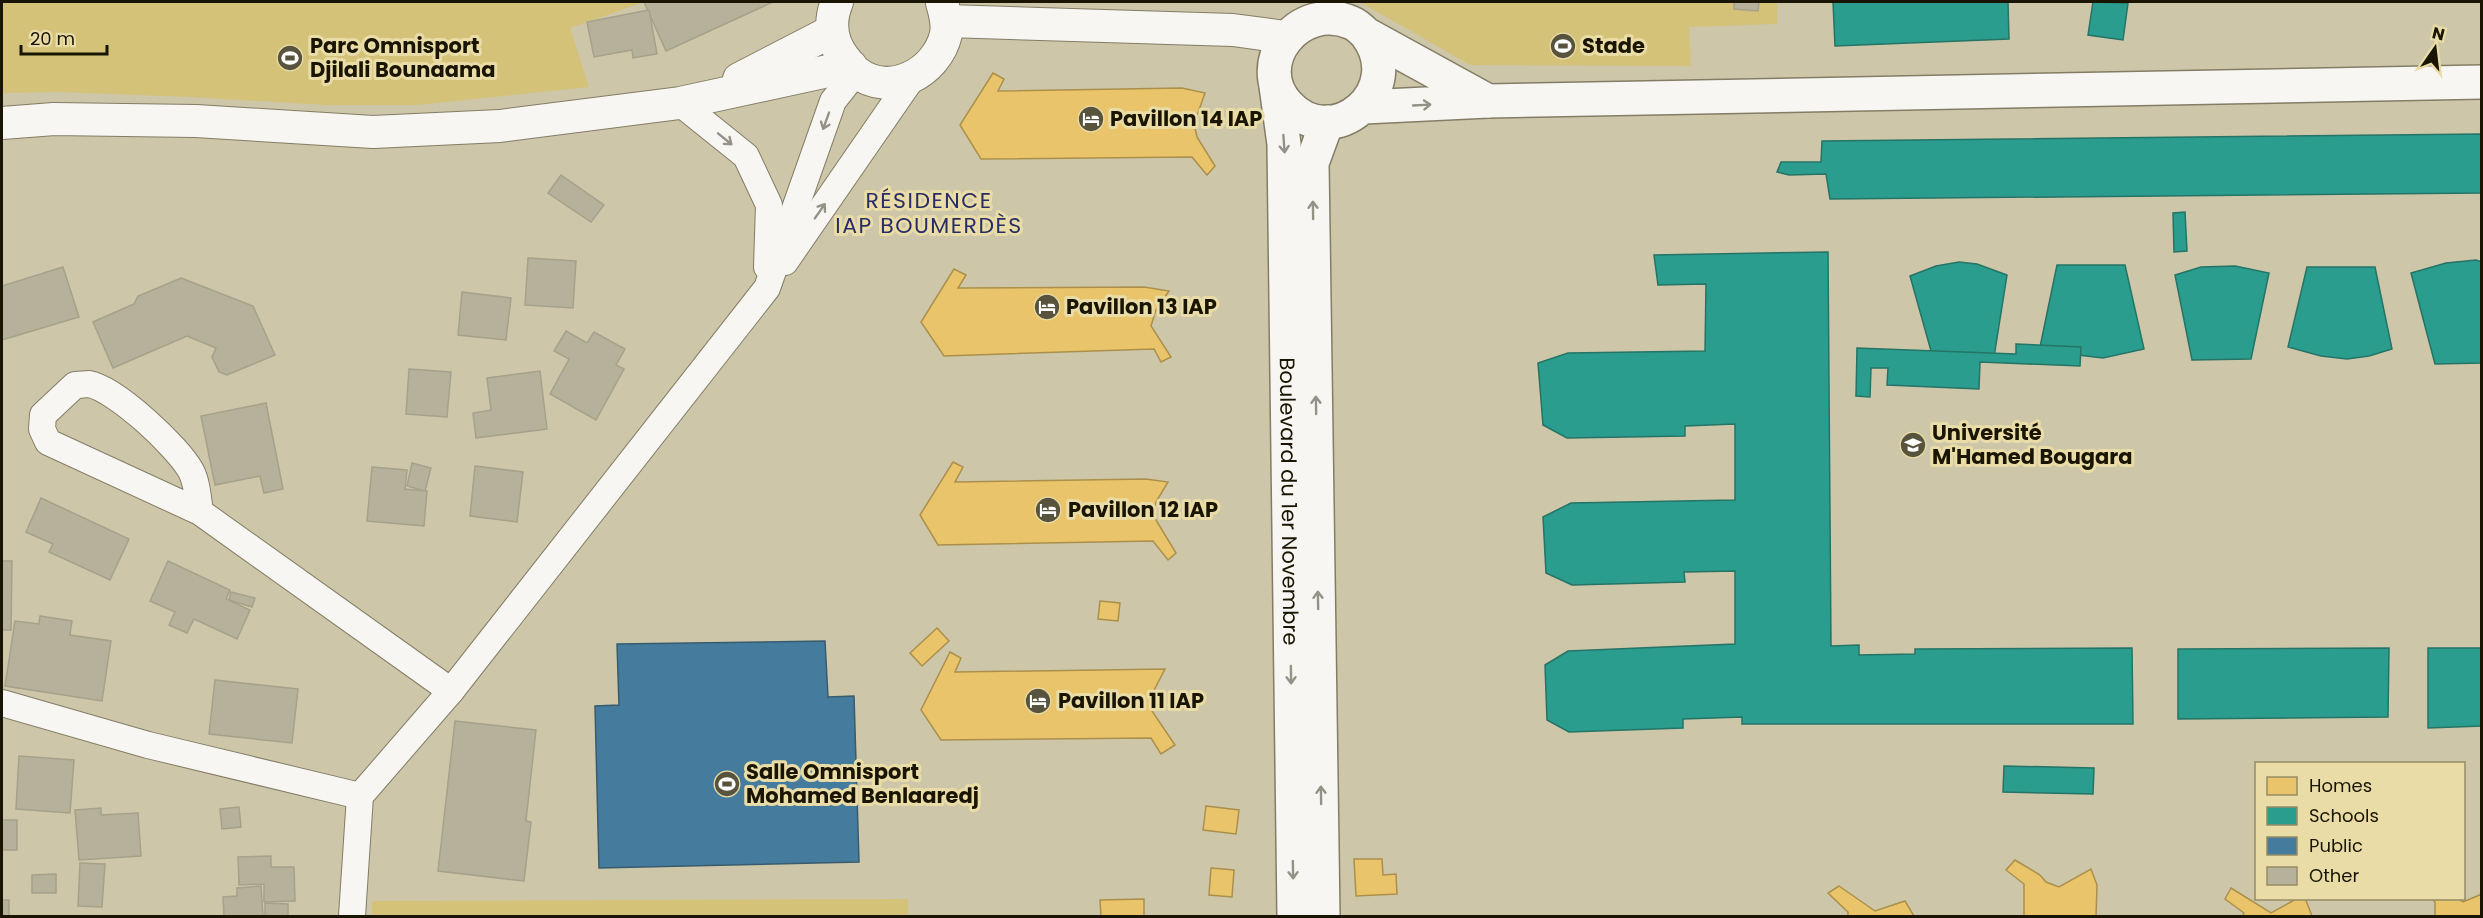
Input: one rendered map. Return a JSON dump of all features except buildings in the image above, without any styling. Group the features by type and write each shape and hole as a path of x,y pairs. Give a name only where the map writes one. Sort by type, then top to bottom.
{"main road":[{"path":"1366,34 1373,42 1380,69 1377,87 1364,107 1345,119 1327,123 1308,119 1288,105 1276,86 1275,59 1285,37 1304,21 1334,17 1352,23 1366,34 1488,101"},
{"path":"1364,107 1488,101 2481,82"},
{"name":"Boulevard du 1er Novembre","path":"1276,86 1284,144 1294,916"},
{"name":"Boulevard du 1er Novembre","path":"1323,916 1312,163 1327,123"}],"street":[{"path":"692,100 834,16 837,49 853,69 878,81 898,82 912,78 929,67 940,52 946,33 944,11 1233,30 1285,37"},
{"path":"2,123 54,119 184,121 373,132 500,126 692,100 853,69"},
{"path":"767,288 833,101 853,69"},
{"path":"352,916 360,796 451,691 767,288 912,78"},
{"path":"692,100 746,156 769,204 767,288"},
{"path":"200,512 193,474 183,458 147,422 103,390 89,384 75,385 43,415 42,429 48,442 200,512 451,691"},
{"path":"2,703 148,745 360,796"}],"shaded area":[{"name":"Parc Omnisport Djilali Bounaama","path":"2,2 644,2 570,28 589,87 418,105 325,105 58,92 2,93"},
{"name":"Stade","path":"1360,2 1777,2 1777,24 1689,27 1691,66 1470,65"},
{"path":"908,899 908,916 372,916 372,901"}],"place":[{"name":"Stade","path":"1563,46"},
{"name":"Parc Omnisport Djilali Bounaama","path":"290,58"},
{"name":"Pavillon 14 IAP","path":"1091,119"},
{"name":"Pavillon 13 IAP","path":"1047,307"},
{"name":"Université M'Hamed Bougara","path":"1913,445"},
{"name":"Pavillon 12 IAP","path":"1048,510"},
{"name":"Pavillon 11 IAP","path":"1038,701"},
{"name":"Salle Omnisport Mohamed Benlaaredj","path":"727,784"}],"district":[{"name":"RÉSIDENCE IAP BOUMERDÈS","path":"929,212"}]}
